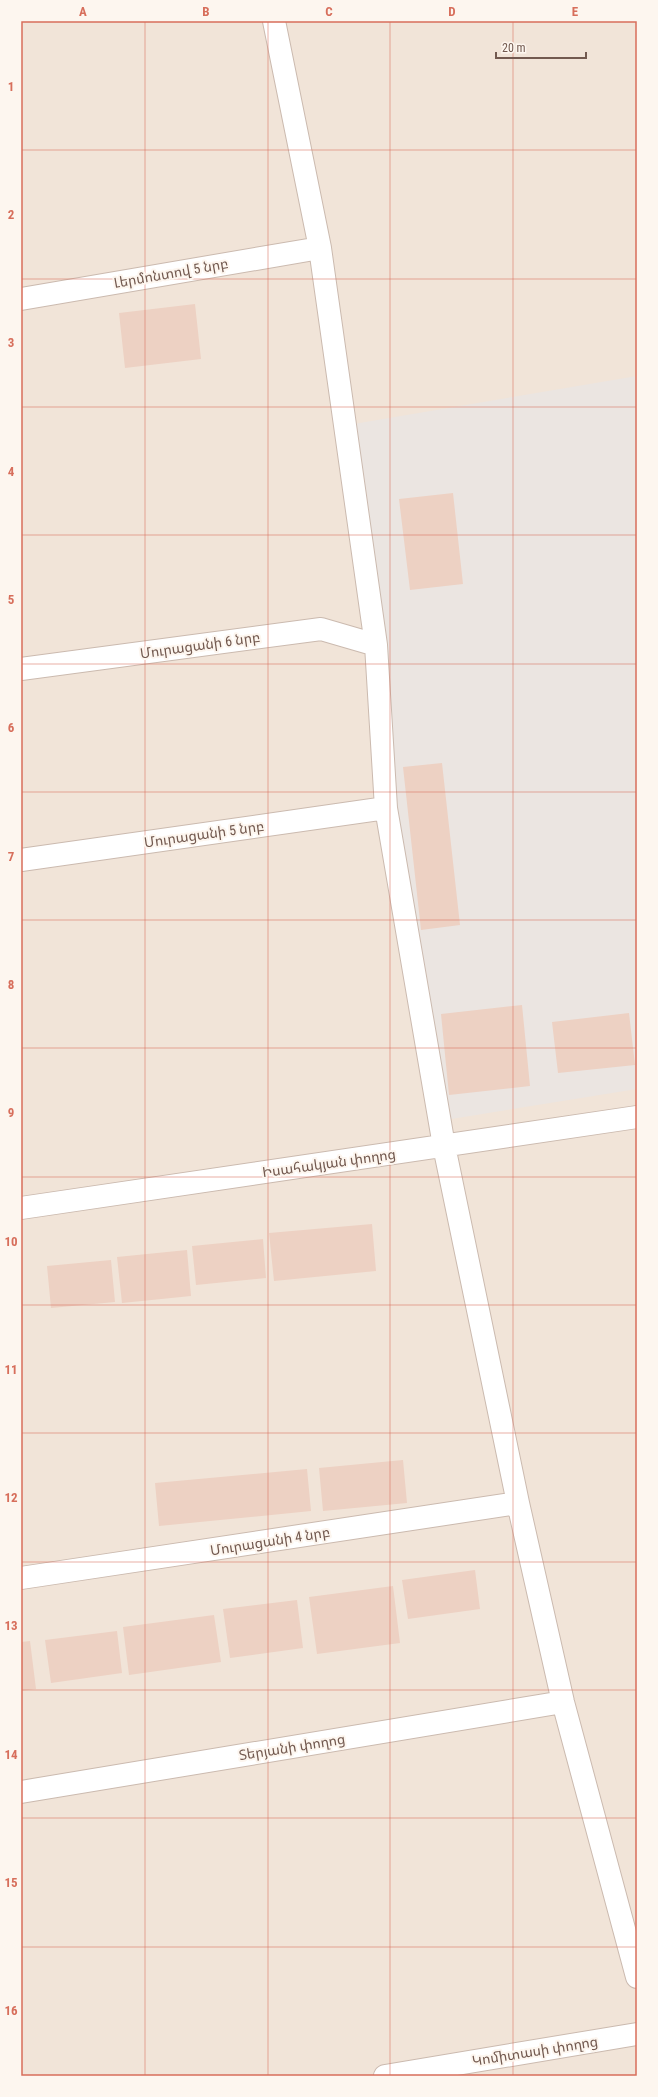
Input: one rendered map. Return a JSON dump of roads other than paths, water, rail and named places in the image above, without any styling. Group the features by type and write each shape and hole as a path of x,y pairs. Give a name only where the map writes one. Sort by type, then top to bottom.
{"street":[{"path":"274,21 320,248 376,645 386,808 444,1146 518,1503 563,1702 637,1977"},
{"name":"Լերմոնտով 5 նրբ","path":"21,299 320,248"},
{"name":"Մուրացանի 6 նրբ","path":"21,669 321,629 376,645"},
{"name":"Մուրացանի 5 նրբ","path":"21,860 386,808"},
{"name":"Իսահակյան փողոց","path":"21,1208 637,1117"},
{"name":"Մուրացանի 4 նրբ","path":"21,1578 518,1503"},
{"name":"Տերյանի փողոց","path":"21,1792 563,1702"},
{"name":"Կոմիտասի փողոց","path":"385,2076 637,2034"}]}
